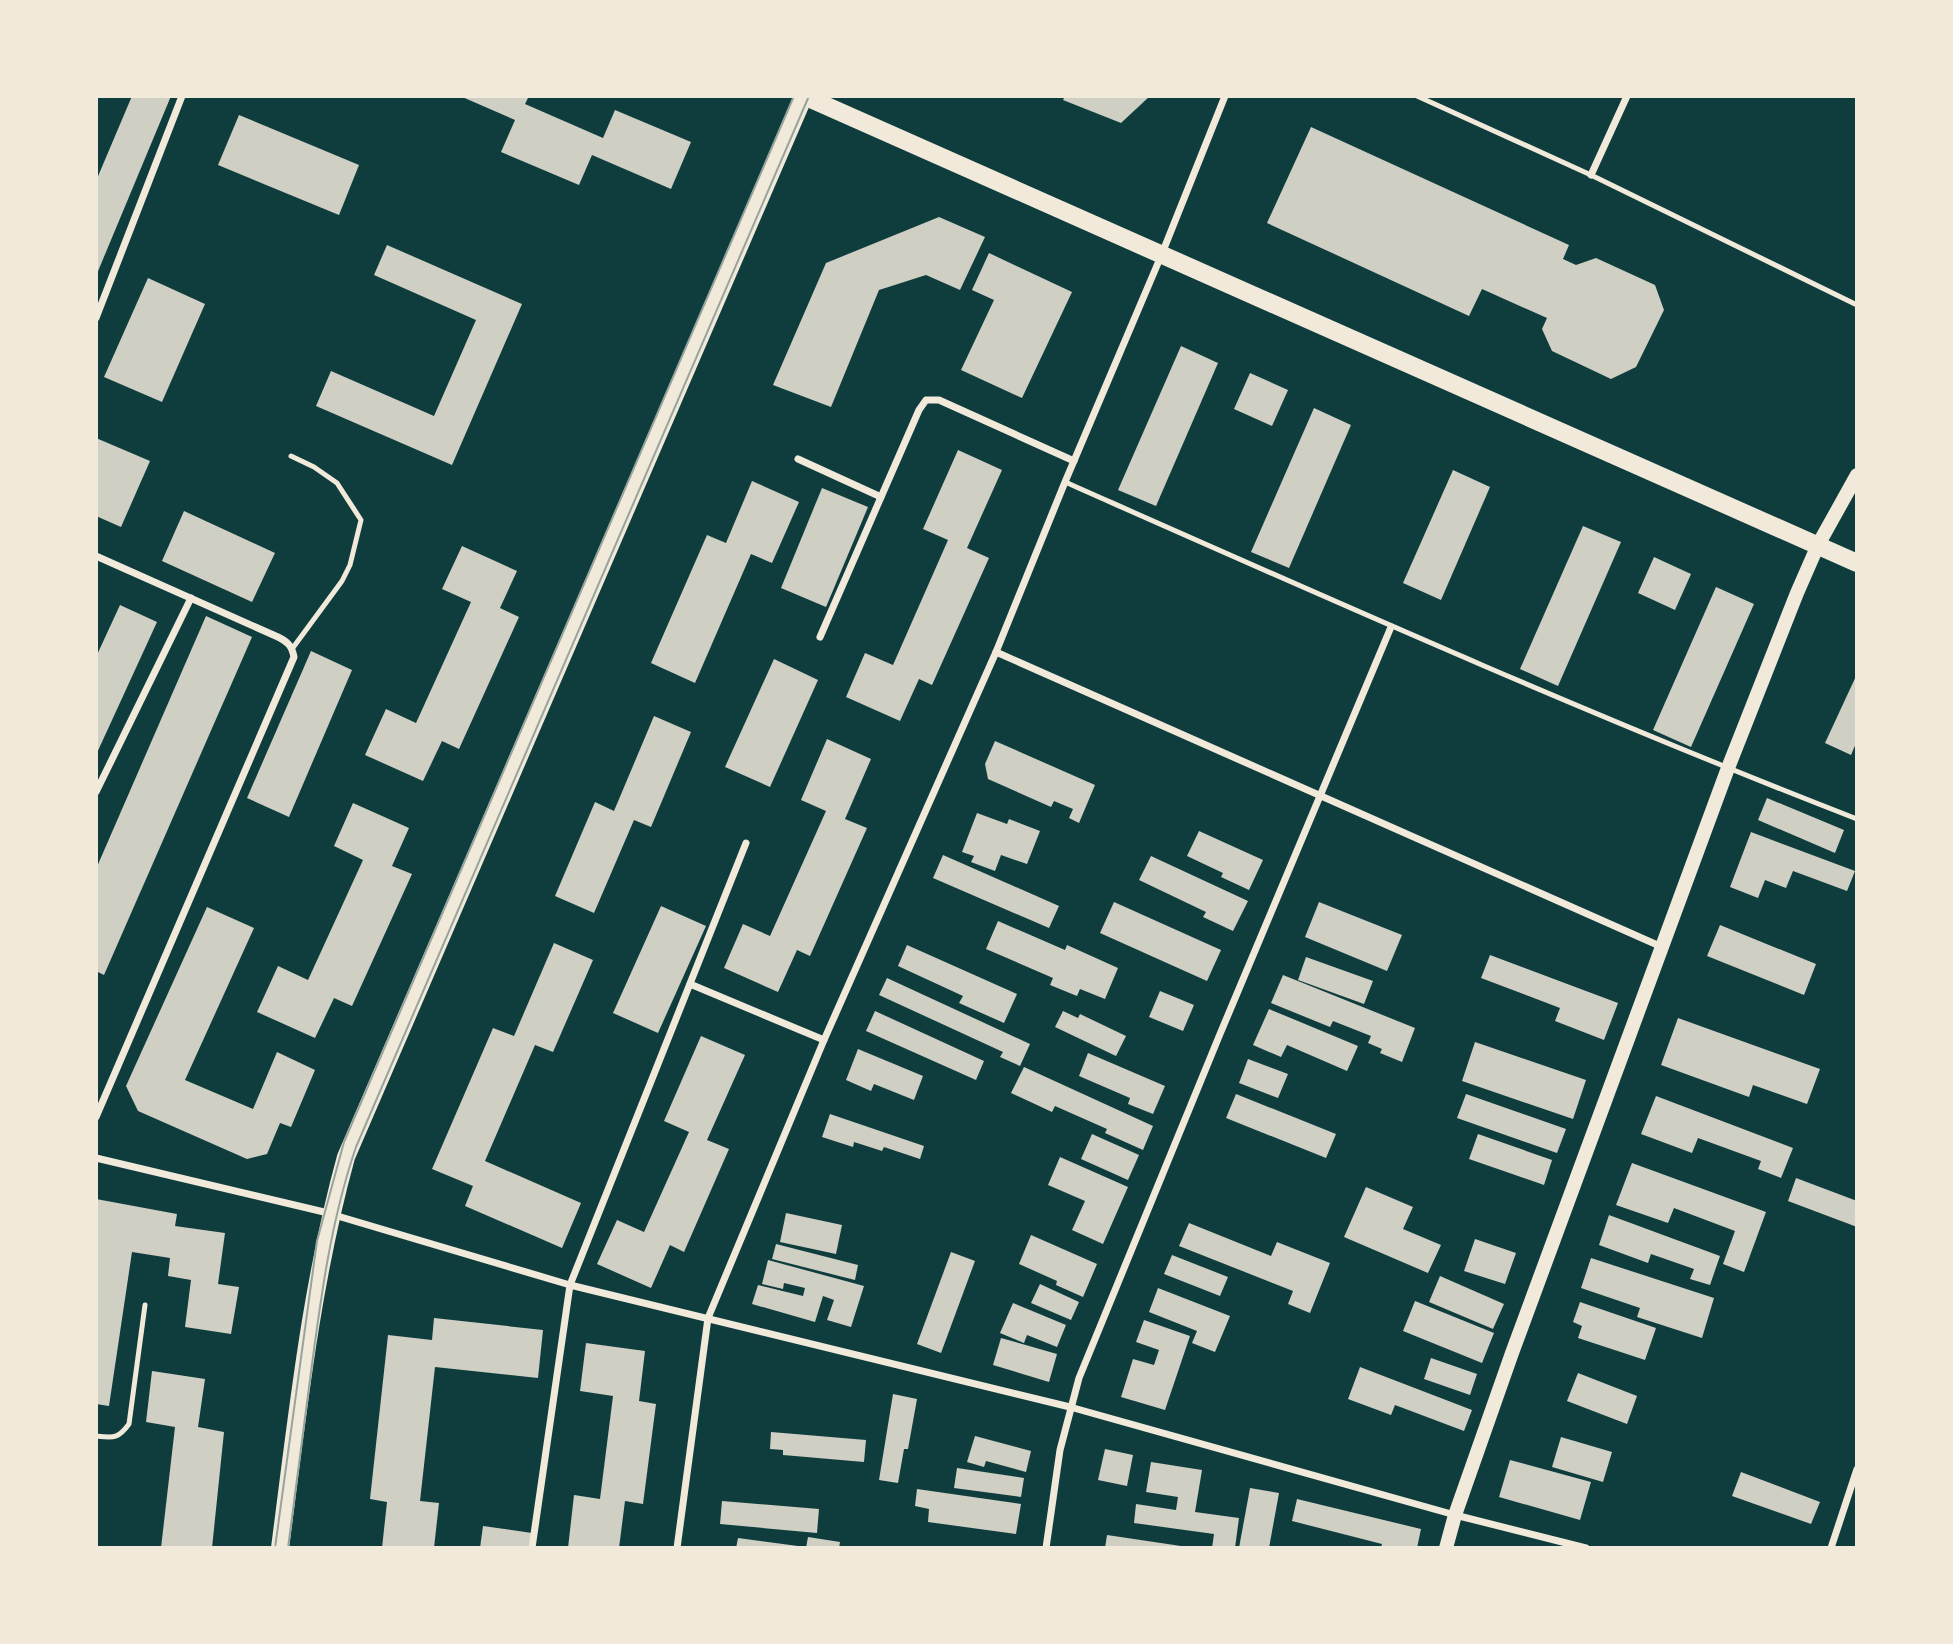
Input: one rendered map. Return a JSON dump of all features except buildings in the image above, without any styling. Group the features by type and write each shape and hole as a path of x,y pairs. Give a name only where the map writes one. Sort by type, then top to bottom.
{"main road":[{"path":"280,1548 302,1382 330,1214 346,1157 804,96 1857,564"},
{"path":"1446,1548 1512,1353 1728,768 1818,545 1857,475"}],"street":[{"path":"96,318 182,96"},
{"path":"677,1548 708,1318 824,1040 996,652 1225,96"},
{"path":"1591,175 1626,96"},
{"path":"820,637 919,410 926,400 939,400 1074,461"},
{"path":"798,459 881,496"},
{"path":"96,556 288,642 294,657 96,1117"},
{"path":"96,792 191,598"},
{"path":"1046,1548 1060,1450 1079,1378 1391,627"},
{"path":"996,652 1662,947"},
{"path":"532,1548 570,1285 746,843"},
{"path":"690,984 824,1040"},
{"path":"96,1158 330,1214 570,1285 1070,1407 1455,1515 1586,1548"},
{"path":"1831,1548 1857,1469"}],"lane":[{"path":"1417,96 1591,175 1857,304"},
{"path":"291,456 314,467 337,483 361,520 350,565 342,581 292,649"},
{"path":"1065,482 1391,627 1857,819"},
{"path":"96,1436 113,1438 129,1424 145,1305"}],"tram line":[{"path":"275,1548 317,1241 344,1142 794,96"},
{"path":"288,1548 323,1287 333,1230 356,1147 809,96"}]}
